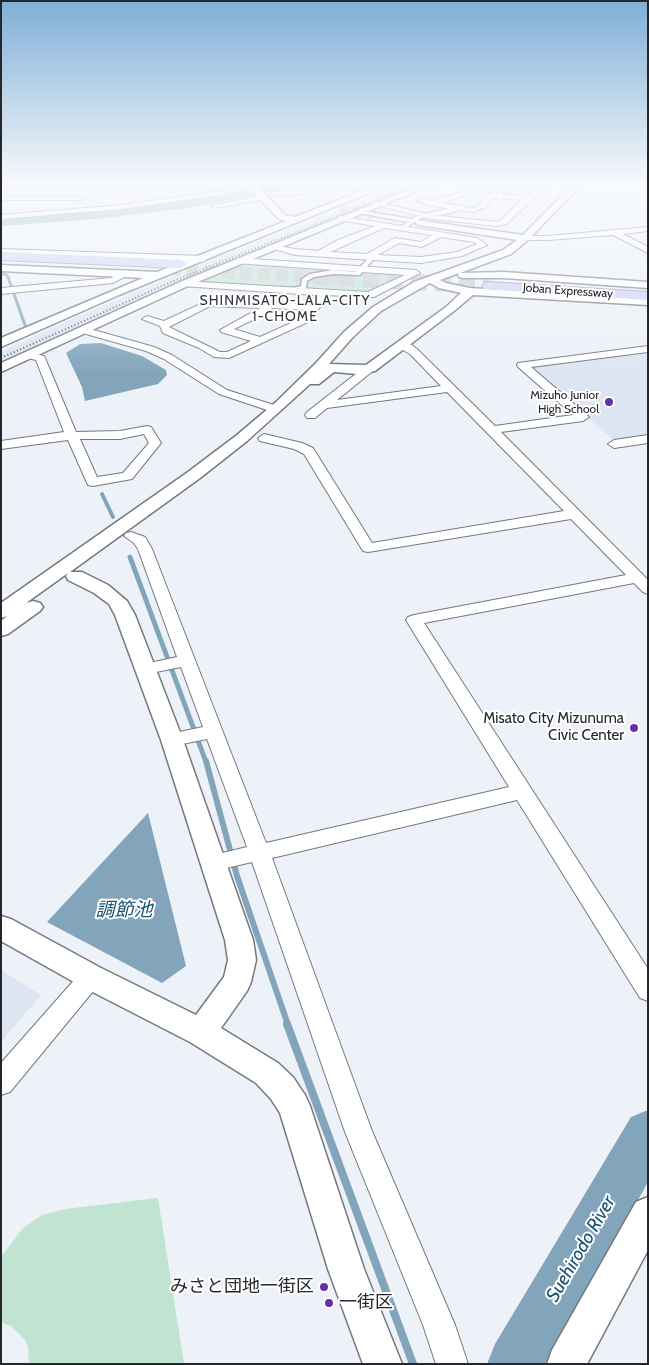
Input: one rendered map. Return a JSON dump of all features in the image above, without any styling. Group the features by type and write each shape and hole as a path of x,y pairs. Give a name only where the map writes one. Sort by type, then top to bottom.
{"highway":[{"path":"1,256 170,269"},
{"path":"1,262 170,269"},
{"name":"Joban Expressway","path":"496,280 648,290"},
{"name":"Joban Expressway","path":"496,280 648,296"}],"street":[{"path":"1,343 170,269 203,259 232,247"},
{"path":"1,368 184,284 272,247 290,251 433,260 464,253 479,247"},
{"path":"321,253 332,247"},
{"path":"295,291 295,289 304,287 304,280 309,277 333,272 358,274 372,256 387,247"},
{"path":"1,612 194,475 279,407 321,366 348,334 369,315 397,295 497,257 515,247"},
{"path":"496,280 492,273 485,269 487,265 511,253 516,247"},
{"path":"1,251 203,259"},
{"path":"1,630 264,438 308,398 388,311 438,279 497,260"},
{"path":"184,284 320,293 374,294 416,272 238,261"},
{"path":"1,268 125,273 170,269"},
{"path":"3,291 113,280 125,273"},
{"path":"438,279 470,274 496,280 648,285"},
{"path":"438,279 470,291 648,302"},
{"path":"311,415 370,368 450,310 470,291"},
{"path":"165,324 167,331 218,355 229,355 305,320 315,307 320,293"},
{"path":"147,319 165,324 209,303 315,307"},
{"path":"180,305 197,309"},
{"path":"262,341 225,330 256,315 269,306"},
{"path":"86,328 178,350 232,389 279,407"},
{"path":"86,328 150,348 168,357 223,392 253,403 279,407"},
{"path":"178,350 200,345"},
{"path":"402,345 408,347 450,388 642,584"},
{"path":"492,430 582,417 522,364 648,349"},
{"path":"1,445 72,436 120,435 147,430 155,442 127,476 93,482 72,436 40,358 27,355"},
{"path":"294,392 310,384 327,370 337,368 357,370 370,368"},
{"path":"324,405 450,388"},
{"path":"264,438 298,446 309,451 368,548 574,514"},
{"path":"614,444 648,439"},
{"path":"131,536 140,540 145,549 259,852 359,1132 439,1326 452,1364"},
{"path":"75,576 101,589 117,600 153,667 220,862 242,960 237,982 201,1032"},
{"path":"642,584 414,620 648,990"},
{"path":"153,667 186,661"},
{"path":"179,739 214,731"},
{"path":"220,862 523,791"},
{"path":"1,928 91,977 201,1032 267,1072 282,1088 294,1106 346,1269 383,1364"},
{"path":"1,1083 91,977"},
{"path":"566,1364 648,1214"}],"shaded area":[{"path":"245,247 266,247 200,273 1,362 1,352 72,319"},
{"name":"Mizuho Junior High School","path":"648,350 648,437 620,441 614,440 529,368 531,365"},
{"path":"1,970 41,995 1,1042"}],"green space":[{"path":"243,264 409,273 372,293 198,284"},
{"path":"158,1198 184,1364 29,1364 28,1346 24,1339 11,1326 1,1322 1,1257 23,1228 42,1215 65,1209"}],"water":[{"path":"101,343 142,356 166,370 167,375 158,384 85,401 82,387 66,353 80,344"},
{"name":"調節池","path":"148,813 186,966 162,983 47,922"}],"waterway":[{"path":"1,273 7,275 8,278"},
{"path":"8,277 26,328"},
{"path":"102,494 113,517"},
{"path":"130,557 206,762"},
{"path":"206,761 237,876 288,1025"},
{"path":"287,1024 413,1364"},
{"name":"Suehirodo River","path":"515,1364 648,1134"}],"tunnel":[{"path":"168,269 339,278"},
{"path":"315,277 489,286"}],"railway":[{"path":"1,358 169,283 260,247"}],"place":[{"name":"Mizuho Junior High School","path":"609,402"},
{"name":"Misato City Mizunuma Civic Center","path":"634,728"},
{"name":"みさと団地一街区","path":"324,1287"},
{"name":"一街区","path":"329,1303"}],"district":[{"name":"SHINMISATO-LALA-CITY 1-CHOME","path":"285,310"}]}
